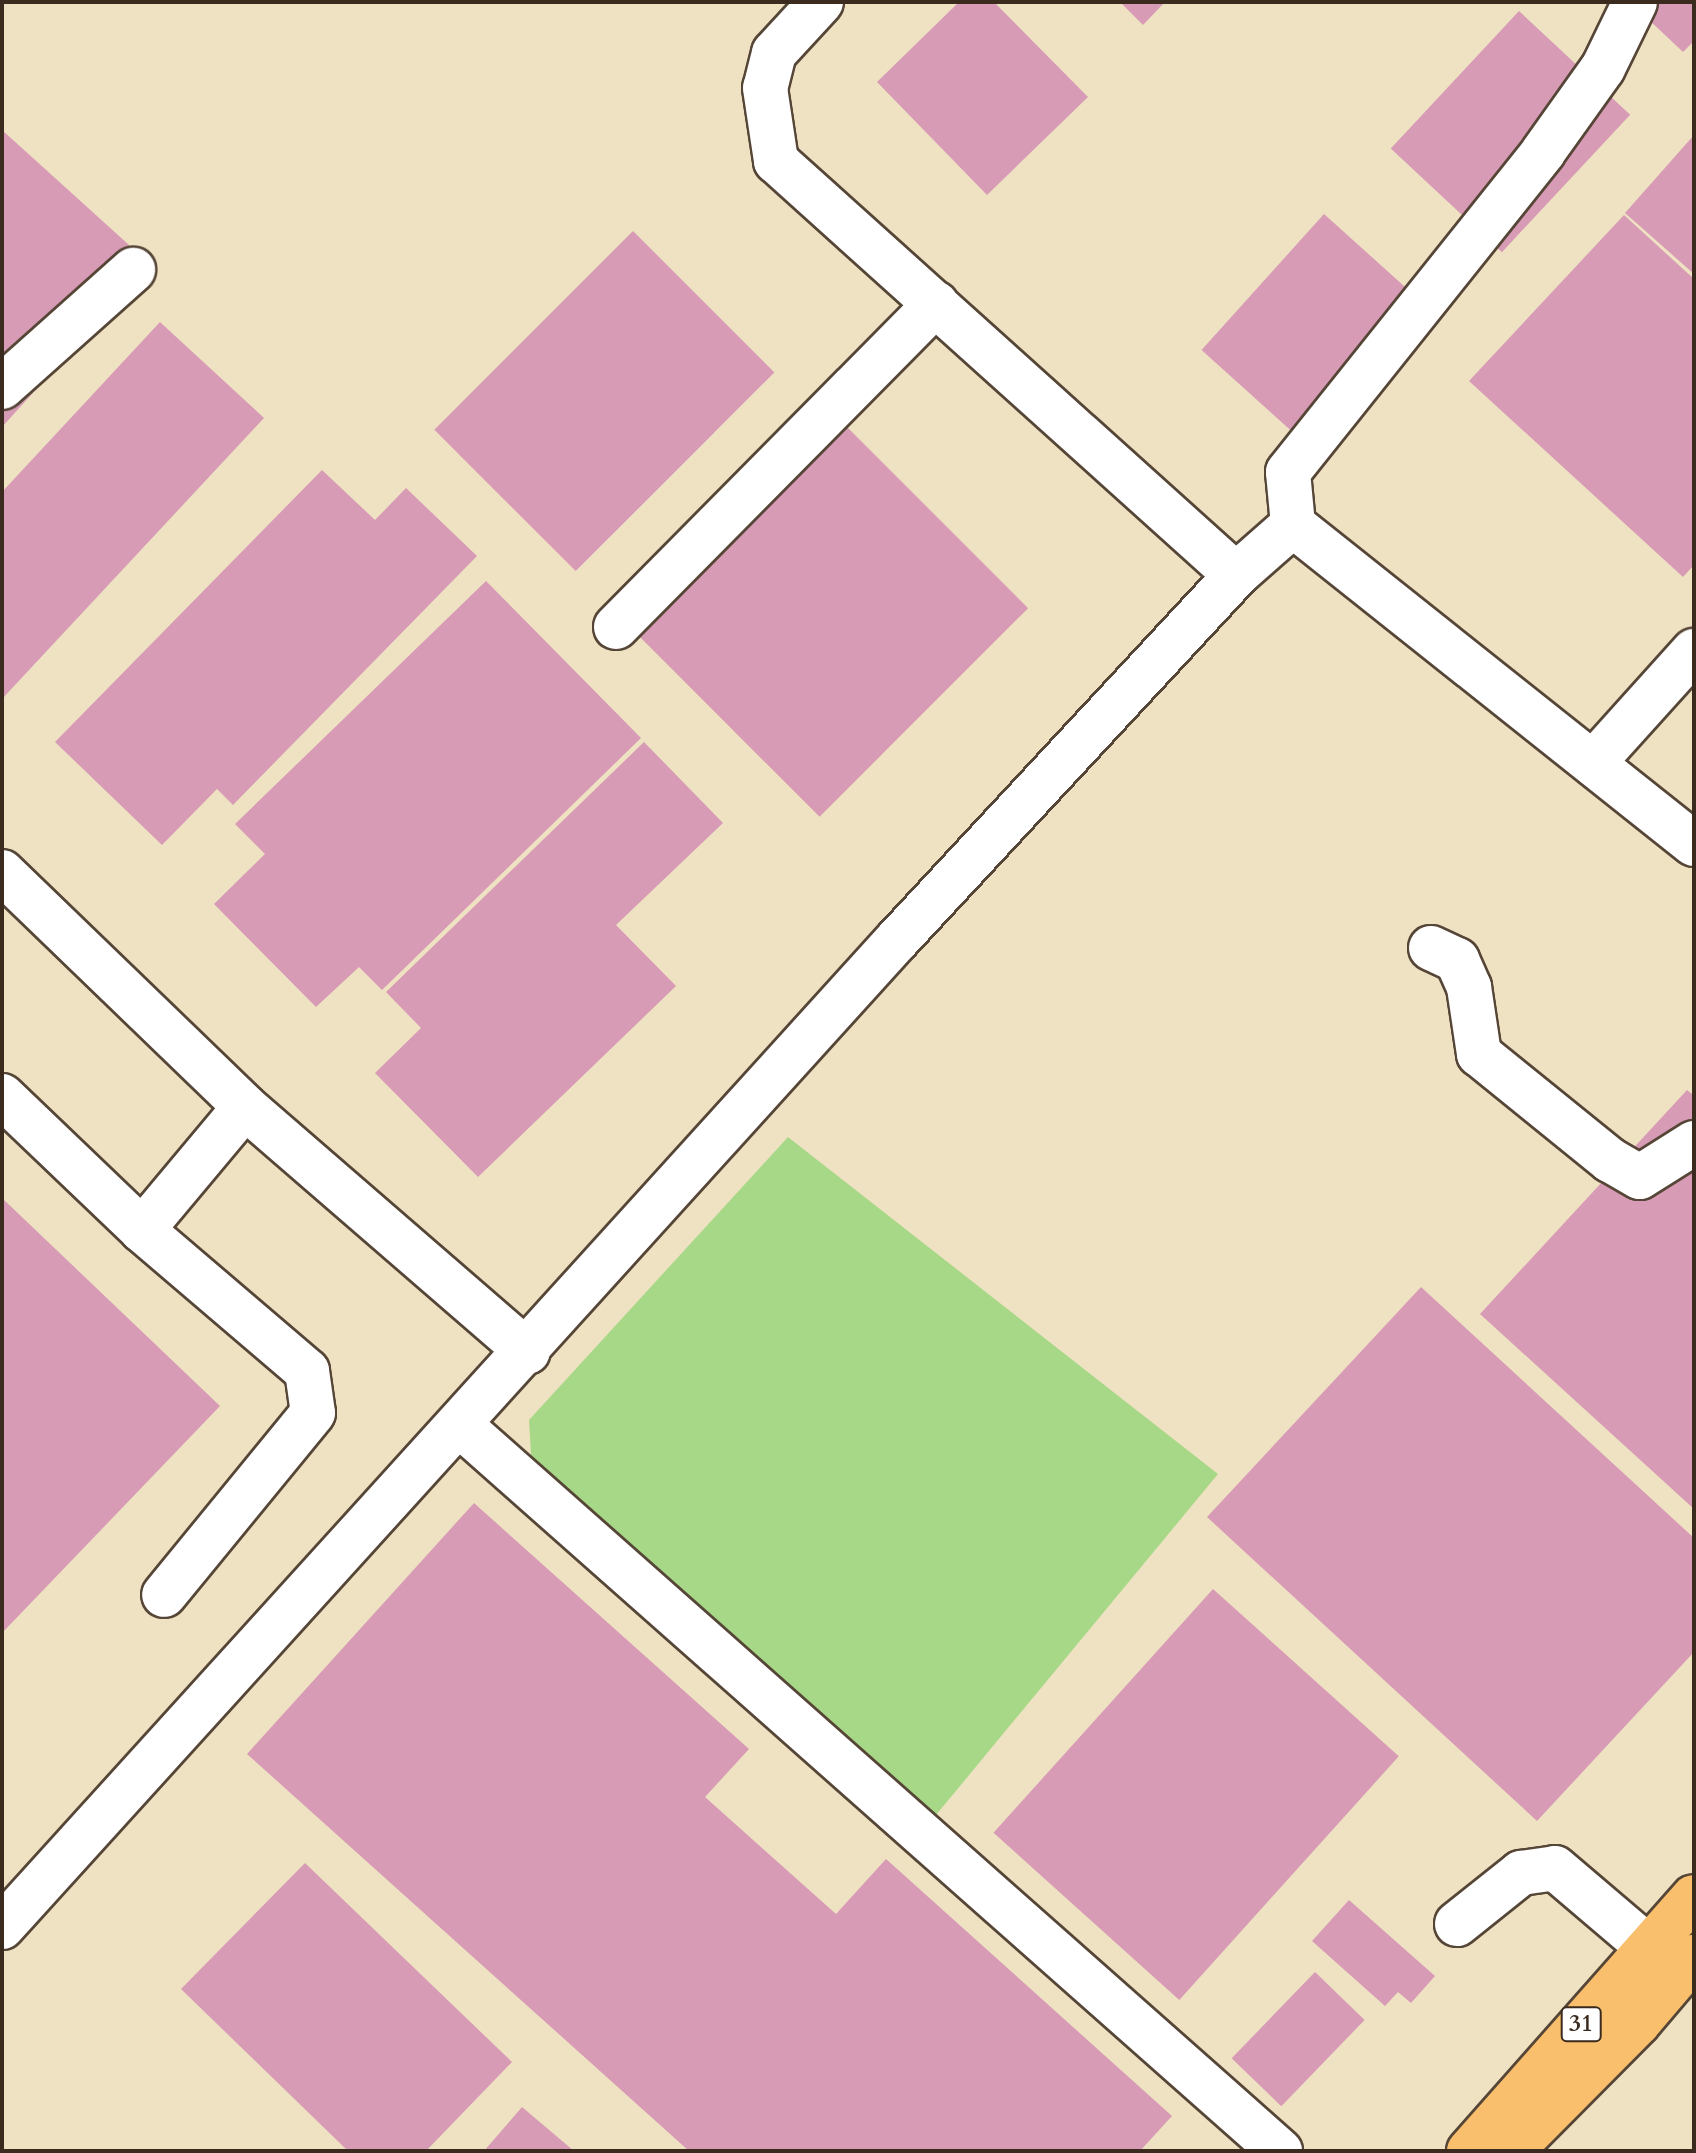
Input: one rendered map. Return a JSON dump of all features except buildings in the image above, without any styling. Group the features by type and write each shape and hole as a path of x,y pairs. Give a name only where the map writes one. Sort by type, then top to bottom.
{"main road":[{"name":"31","path":"1511,2151 1638,2023 1679,1966 1694,1897"},
{"name":"31","path":"1469,2151 1679,1966"}],"street":[{"path":"821,2 774,53 765,88 776,161 1236,575"},
{"path":"1635,2 1603,68 1543,152 1288,472 1293,525 1694,844"},
{"path":"2,387 133,270"},
{"path":"616,627 936,304"},
{"path":"2,1927 1236,575 1293,525"},
{"path":"1593,763 1694,651"},
{"path":"2,872 245,1107 528,1352"},
{"path":"1431,948 1457,960 1469,987 1479,1054 1610,1160 1640,1177 1694,1143"},
{"path":"2,1096 142,1230 307,1371 313,1413 164,1595"},
{"path":"142,1230 245,1107"},
{"path":"461,1426 1280,2151"},
{"path":"1457,1924 1521,1873 1555,1868 1679,1966"}],"green space":[{"path":"788,1137 1218,1474 936,1815 532,1471 529,1420"}]}
